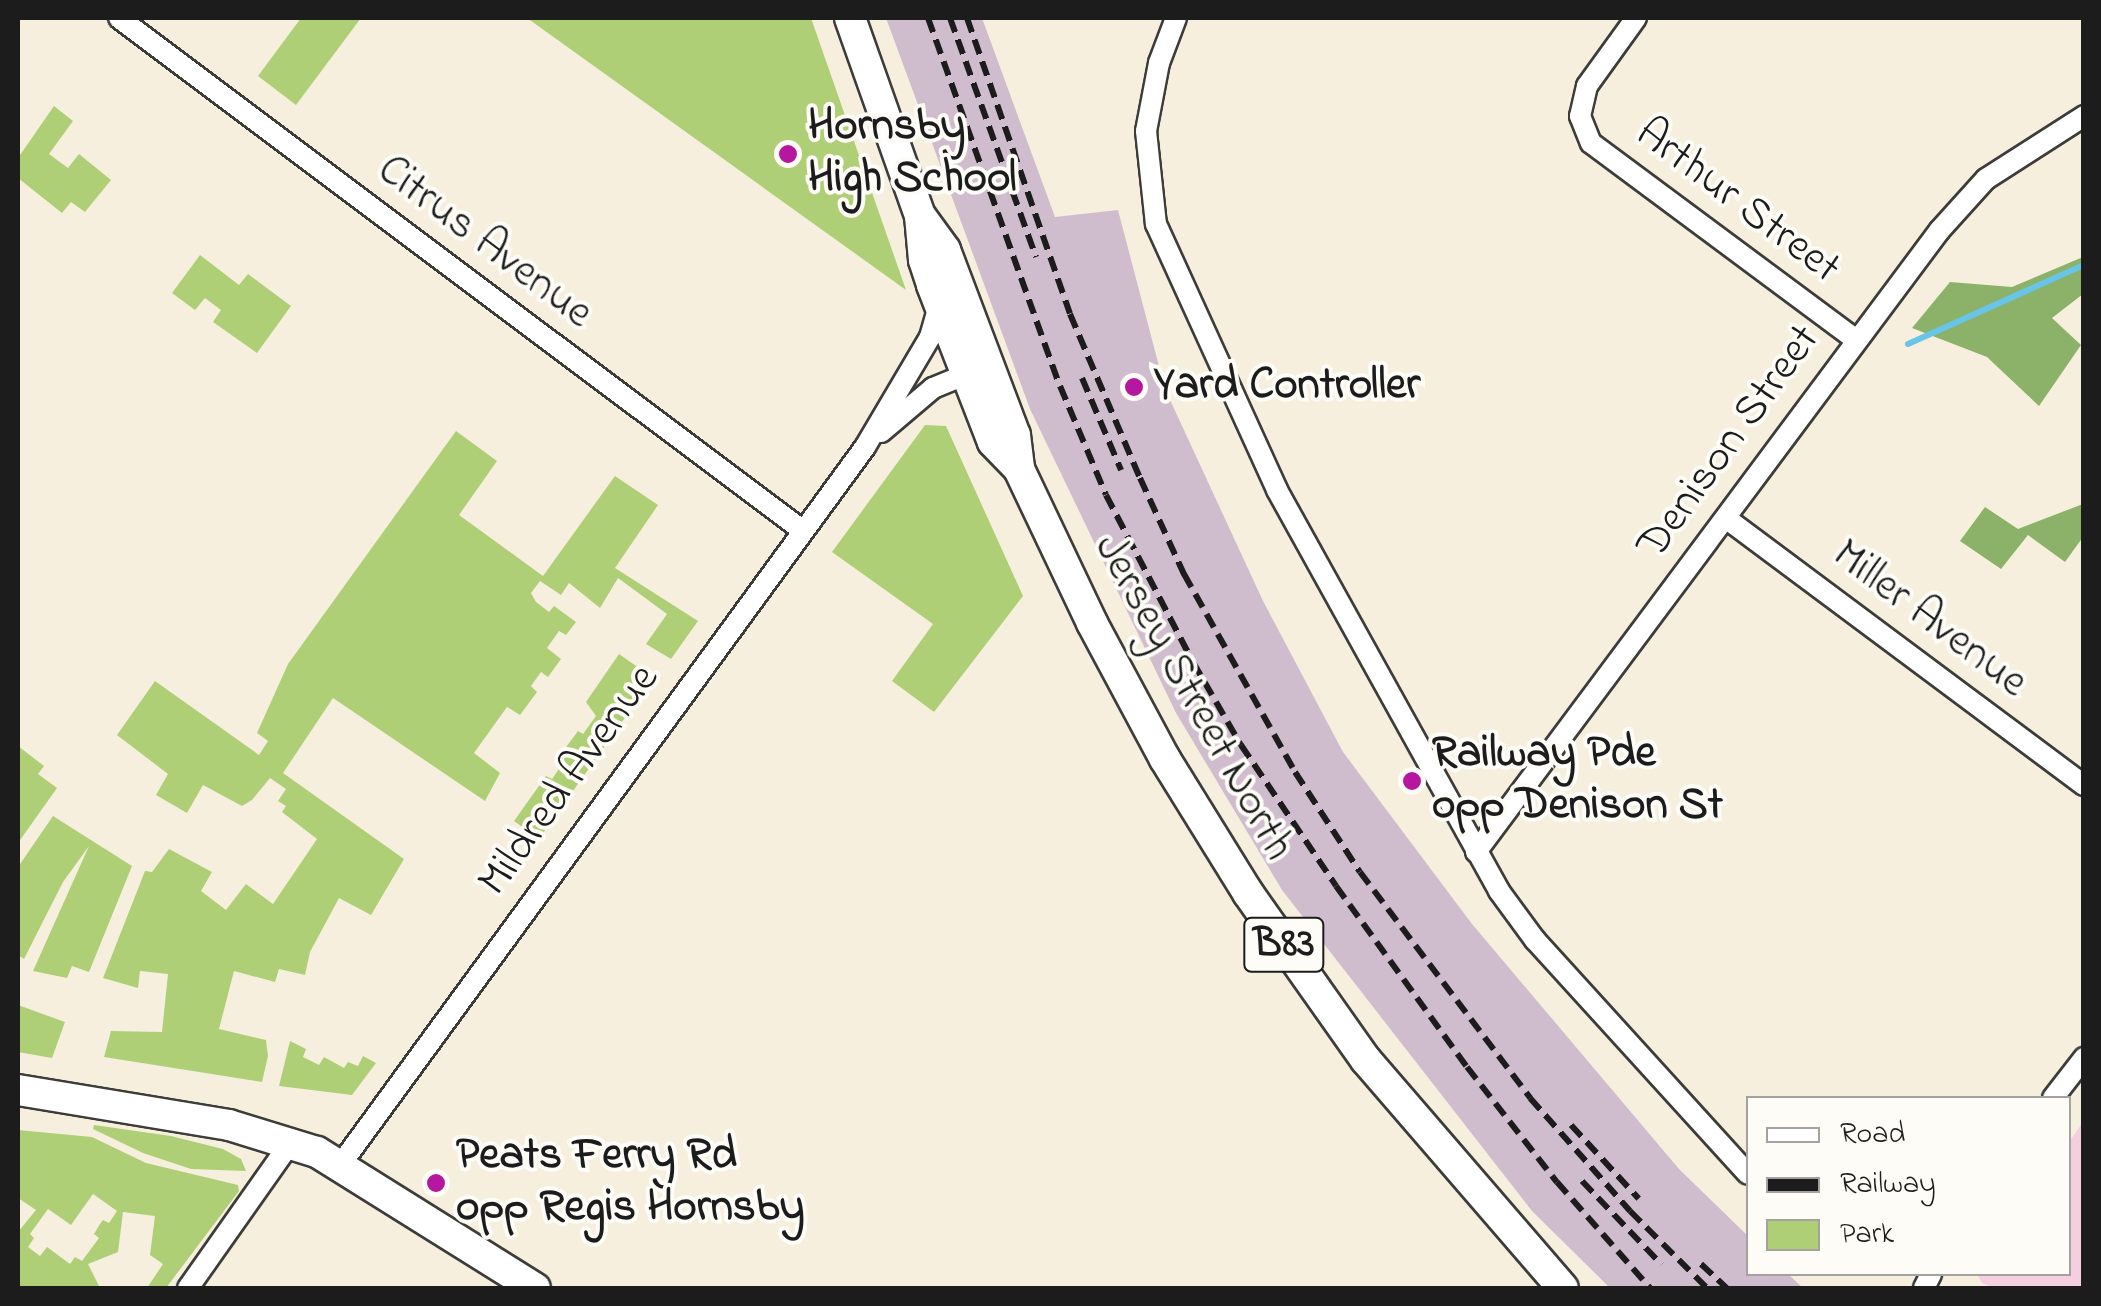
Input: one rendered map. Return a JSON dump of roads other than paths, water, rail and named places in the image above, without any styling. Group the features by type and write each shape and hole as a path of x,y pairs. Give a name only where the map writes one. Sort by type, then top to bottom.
{"main road":[{"name":"Jersey Street North","path":"850,18 920,216 924,260 940,305 1016,434 1019,470 1092,623 1156,742 1248,893 1388,1089 1563,1288"},
{"name":"Jersey Street North","path":"920,216 945,250 976,370"},
{"path":"18,1090 228,1125 292,1142 341,1164 535,1288"}],"street":[{"name":"Citrus Avenue","path":"118,18 802,530"},
{"name":"Arthur Street","path":"1636,18 1586,86 1580,116 1591,143 1855,340"},
{"path":"1172,26 1146,131 1156,224 1277,490 1476,852 1535,940 1746,1172"},
{"name":"Denison Street","path":"1476,852 1727,519 1855,340 1986,179 2084,116"},
{"name":"Mildred Avenue","path":"341,1164 865,446 930,337 940,305"},
{"name":"Mildred Avenue","path":"865,446 912,402 976,370"},
{"name":"Miller Avenue","path":"1727,519 2084,785"},
{"path":"2055,1096 2084,1058"},
{"path":"188,1288 292,1142"}],"waterway":[{"path":"1908,344 2084,265"}],"railway":[{"path":"928,18 1060,386 1106,495 1193,662 1241,745 1336,886 1467,1067 1557,1182 1650,1288"},
{"path":"950,18 1036,257"},
{"path":"967,18 1070,314 1140,478 1184,574 1295,772 1360,872 1530,1098 1630,1211 1707,1288"},
{"path":"1082,378 1121,470"},
{"path":"1571,1125 1639,1199"},
{"path":"1582,1181 1661,1264"},
{"path":"1701,1264 1727,1288"}],"place":[{"name":"Hornsby High School","path":"788,154"},
{"name":"Yard Controller","path":"1134,387"},
{"name":"Railway Pde opp Denison St","path":"1412,781"},
{"name":"Peats Ferry Rd opp Regis Hornsby","path":"436,1183"}]}
